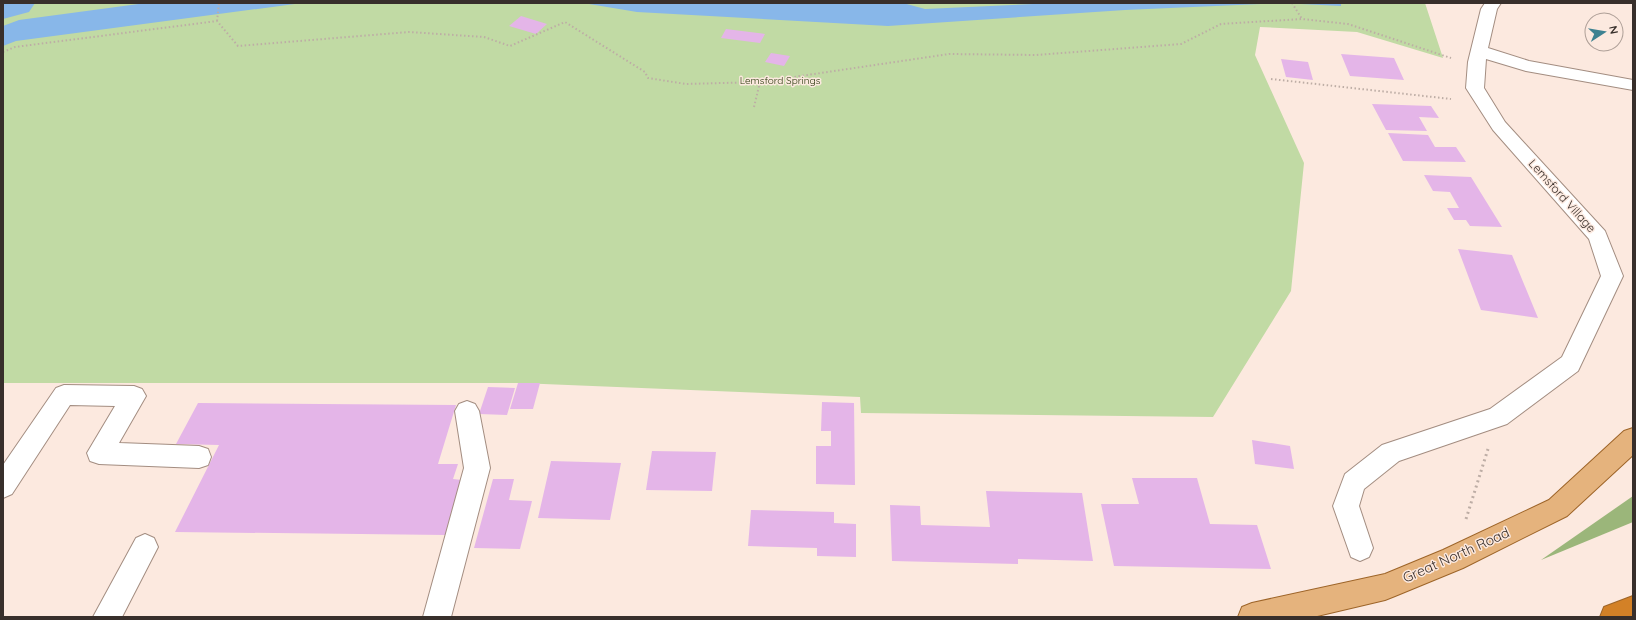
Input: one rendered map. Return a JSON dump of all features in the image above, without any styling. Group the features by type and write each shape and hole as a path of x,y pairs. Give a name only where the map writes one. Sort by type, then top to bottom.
{"highway":[{"path":"1614,617 1633,610"}],"main road":[{"name":"Great North Road","path":"1252,617 1385,587 1453,559 1558,508 1633,439"}],"street":[{"name":"Lemsford Village","path":"1360,548 1346,506 1354,482 1391,453 1498,417 1570,364 1612,276 1598,236 1499,126 1475,88 1478,57 1489,9 1493,3"},
{"path":"1478,57 1633,86"},
{"path":"3,486 64,395 134,396 99,453 199,457"},
{"path":"437,617 477,468 467,411"},
{"path":"107,617 145,547"}],"path":[{"path":"219,3 217,21 238,46 409,32 484,37 510,46 565,22 645,72 648,78 686,84 760,82 949,54 1036,55 1181,44 1222,24 1302,19 1348,24 1442,56 1478,57"},
{"path":"1292,3 1302,19"},
{"path":"3,52 14,48 217,21"},
{"path":"1271,79 1484,103"},
{"path":"754,106 760,82"},
{"path":"1453,559 1498,417"}],"green space":[{"name":"Lemsford Springs","path":"13,3 1425,3 1443,58 1357,32 1260,27 1255,55 1304,163 1291,291 1213,417 861,413 860,397 519,383 3,383 3,6"},
{"path":"1633,496 1633,522 1541,560"}],"water":[{"path":"146,3 302,3 16,41 3,46 3,26 19,20"},
{"path":"583,3 903,3 925,9 1056,3 1281,3 1125,10 888,26 637,12"},
{"path":"1281,3 1341,3 1341,6"}],"building":[{"path":"521,16 547,24 536,34 509,26"},
{"path":"726,29 765,34 760,43 721,38"},
{"path":"771,53 790,56 784,66 765,62"},
{"path":"1341,54 1394,58 1404,80 1350,76"},
{"path":"1281,59 1308,62 1313,80 1286,77"},
{"path":"1372,104 1431,106 1439,118 1419,117 1427,131 1386,130"},
{"path":"1388,133 1428,135 1435,147 1456,147 1466,162 1403,161"},
{"path":"1424,175 1471,177 1502,227 1470,226 1466,220 1454,220 1447,208 1459,208 1450,192 1433,191"},
{"path":"1458,249 1512,255 1538,318 1481,310"},
{"path":"518,383 540,383 533,409 510,409"},
{"path":"488,387 515,388 507,415 479,414"},
{"path":"822,402 854,403 855,485 816,484 816,446 831,446 831,431 821,431"},
{"path":"198,403 456,405 438,464 458,464 453,479 462,480 446,535 175,532 219,445 176,444"},
{"path":"1252,440 1290,446 1294,469 1255,464"},
{"path":"652,451 716,452 712,491 646,490"},
{"path":"551,461 621,463 610,520 538,518"},
{"path":"1132,478 1197,478 1210,524 1257,525 1271,569 1114,566 1101,504 1139,504"},
{"path":"493,479 514,479 509,500 532,501 520,549 474,548"},
{"path":"986,491 1082,493 1093,561 1018,559 1018,564 892,561 890,505 920,506 921,525 990,527"},
{"path":"751,510 834,512 834,523 856,524 856,557 817,556 817,548 748,546"}],"waterway":[{"path":"3,6 13,3"}]}
